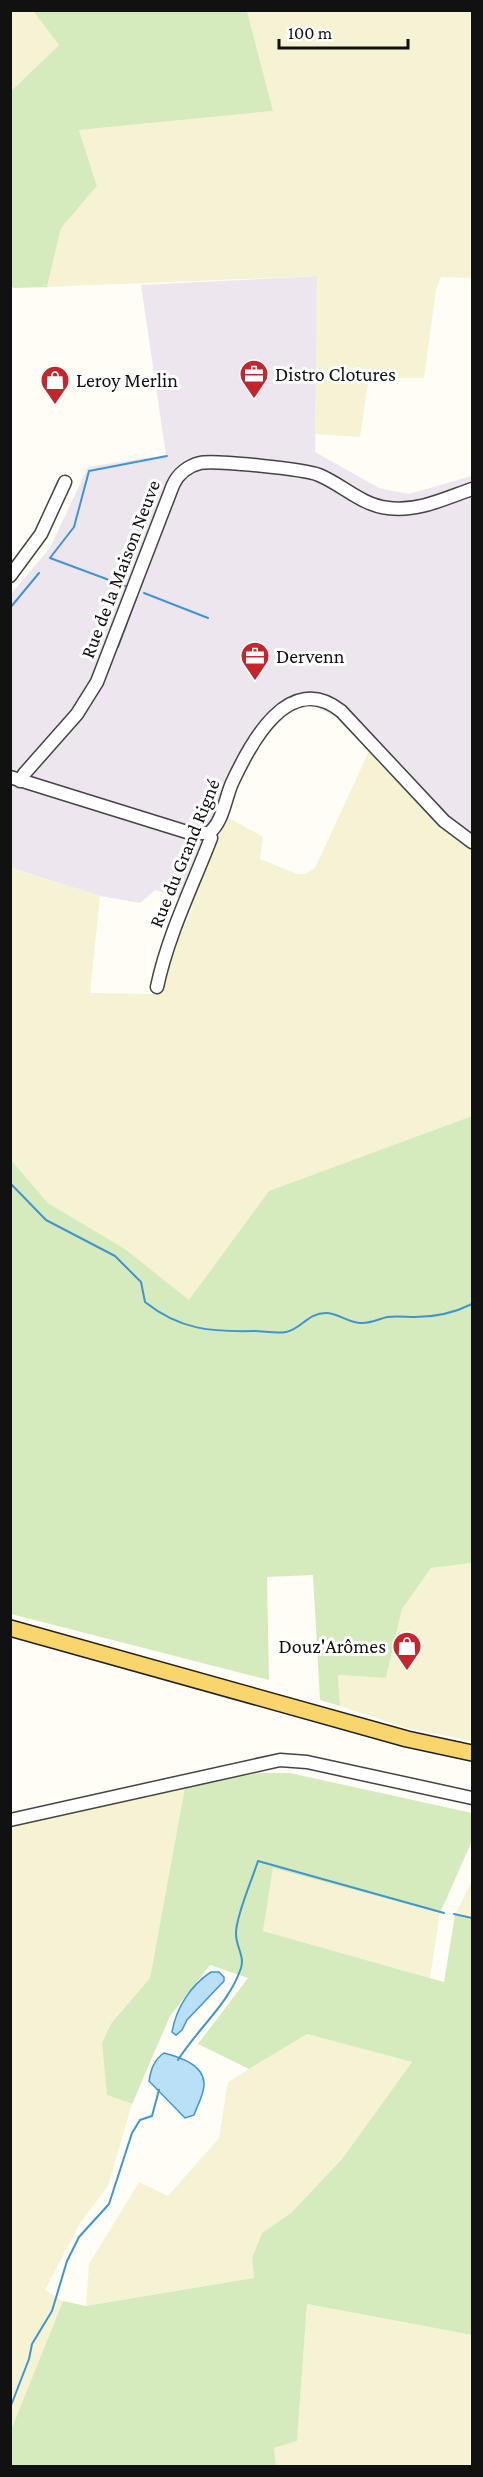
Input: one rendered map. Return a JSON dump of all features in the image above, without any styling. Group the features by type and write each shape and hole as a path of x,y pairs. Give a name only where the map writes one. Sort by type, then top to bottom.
{"main road":[{"path":"10,1628 407,1739 472,1753"}],"street":[{"name":"Rue de la Maison Neuve","path":"15,779 24,774 77,714 97,682 177,477 189,467 207,462 307,471 326,478 366,502 387,508 418,508 472,489"},
{"path":"10,576 41,534 65,482"},
{"name":"Rue du Grand Rigné","path":"157,987 161,967 175,928 211,838 209,833 218,821 232,783 274,714 291,703 315,698 341,711 444,821 472,842"},
{"path":"15,779 190,833 209,833"},
{"path":"10,1820 255,1764 292,1760 472,1798"}],"shaded area":[{"path":"11,11 33,11 59,45 11,91"},
{"path":"247,11 472,11 472,278 441,277 436,290 424,378 369,378 360,437 315,434 317,276 47,287 61,228 97,186 79,130 273,111"},
{"path":"318,276 315,452 379,488 409,494 472,476 472,851 429,817 370,749 336,717 312,705 290,712 259,743 236,785 223,832 191,905 174,895 155,890 140,903 100,896 11,868 11,594 50,548 88,467 166,455 141,285"},
{"path":"370,749 429,817 472,851 472,1116 270,1191 189,1301 125,1249 48,1203 11,1160 10,868 100,896 90,993 160,994 165,968 193,907 191,905 227,817 263,837 260,859 297,874 305,874 315,868"},
{"path":"472,1563 472,1741 407,1728 340,1706 338,1675 386,1678 402,1609 431,1568"},
{"path":"185,1787 150,1978 112,2021 107,2095 132,2104 108,2186 80,2223 45,2290 63,2301 11,2430 11,1824"},
{"path":"273,1867 440,1913 430,1978 263,1931"},
{"path":"472,1881 472,1919 455,1915"},
{"path":"307,2034 412,2062 342,2159 291,2213 262,2233 252,2258 254,2278 86,2306 89,2264 139,2182 168,2196 219,2138 228,2082"},
{"path":"307,2304 472,2335 472,2466 276,2466 274,2448 297,2441"}],"green space":[{"path":"33,11 247,11 273,111 79,130 97,186 61,228 47,287 14,288 10,286 11,91 59,45"},
{"path":"472,1116 472,1563 431,1568 402,1609 386,1678 338,1675 340,1706 320,1700 313,1575 267,1577 269,1680 11,1614 11,1160 48,1203 125,1249 189,1300 269,1191"},
{"path":"259,1773 290,1773 472,1813 472,1841 440,1913 273,1868 263,1931 444,1982 455,1915 472,1919 472,2335 307,2304 297,2441 274,2448 276,2466 11,2466 11,2430 63,2301 86,2306 254,2278 252,2258 262,2233 291,2213 342,2159 412,2062 307,2034 249,2069 198,2044 248,1978 210,1965 170,2016 132,2104 107,2095 102,2043 112,2022 150,1978 185,1787"}],"water":[{"path":"211,1972 219,1972 224,1977 224,1981 176,2035 172,2032 181,2006 197,1983"},
{"path":"164,2053 189,2062 203,2076 203,2091 194,2115 185,2118 149,2081 154,2065"}],"waterway":[{"path":"128,587 50,558 74,527 89,471 167,456"},
{"path":"209,456 217,457"},
{"path":"10,608 39,573"},
{"path":"139,590 143,580"},
{"path":"144,593 208,618"},
{"path":"118,647 137,596"},
{"path":"108,671 112,660"},
{"path":"10,1183 46,1220 115,1256 141,1282 145,1302 184,1324 210,1330 282,1333 296,1328 319,1314 330,1313 363,1323 387,1317 438,1315 472,1304"},
{"path":"178,2060 236,1981 242,1964 236,1937 237,1924 258,1861 444,1913"},
{"path":"454,1914 472,1918"},
{"path":"10,2408 29,2359 32,2344 52,2311 67,2261 79,2237 109,2204 132,2133 140,2120 152,2116 159,2090"}],"place":[{"name":"Distro Clotures","path":"254,400"},
{"name":"Leroy Merlin","path":"55,406"},
{"name":"Dervenn","path":"255,682"},
{"name":"Douz'Arômes","path":"407,1672"}]}
